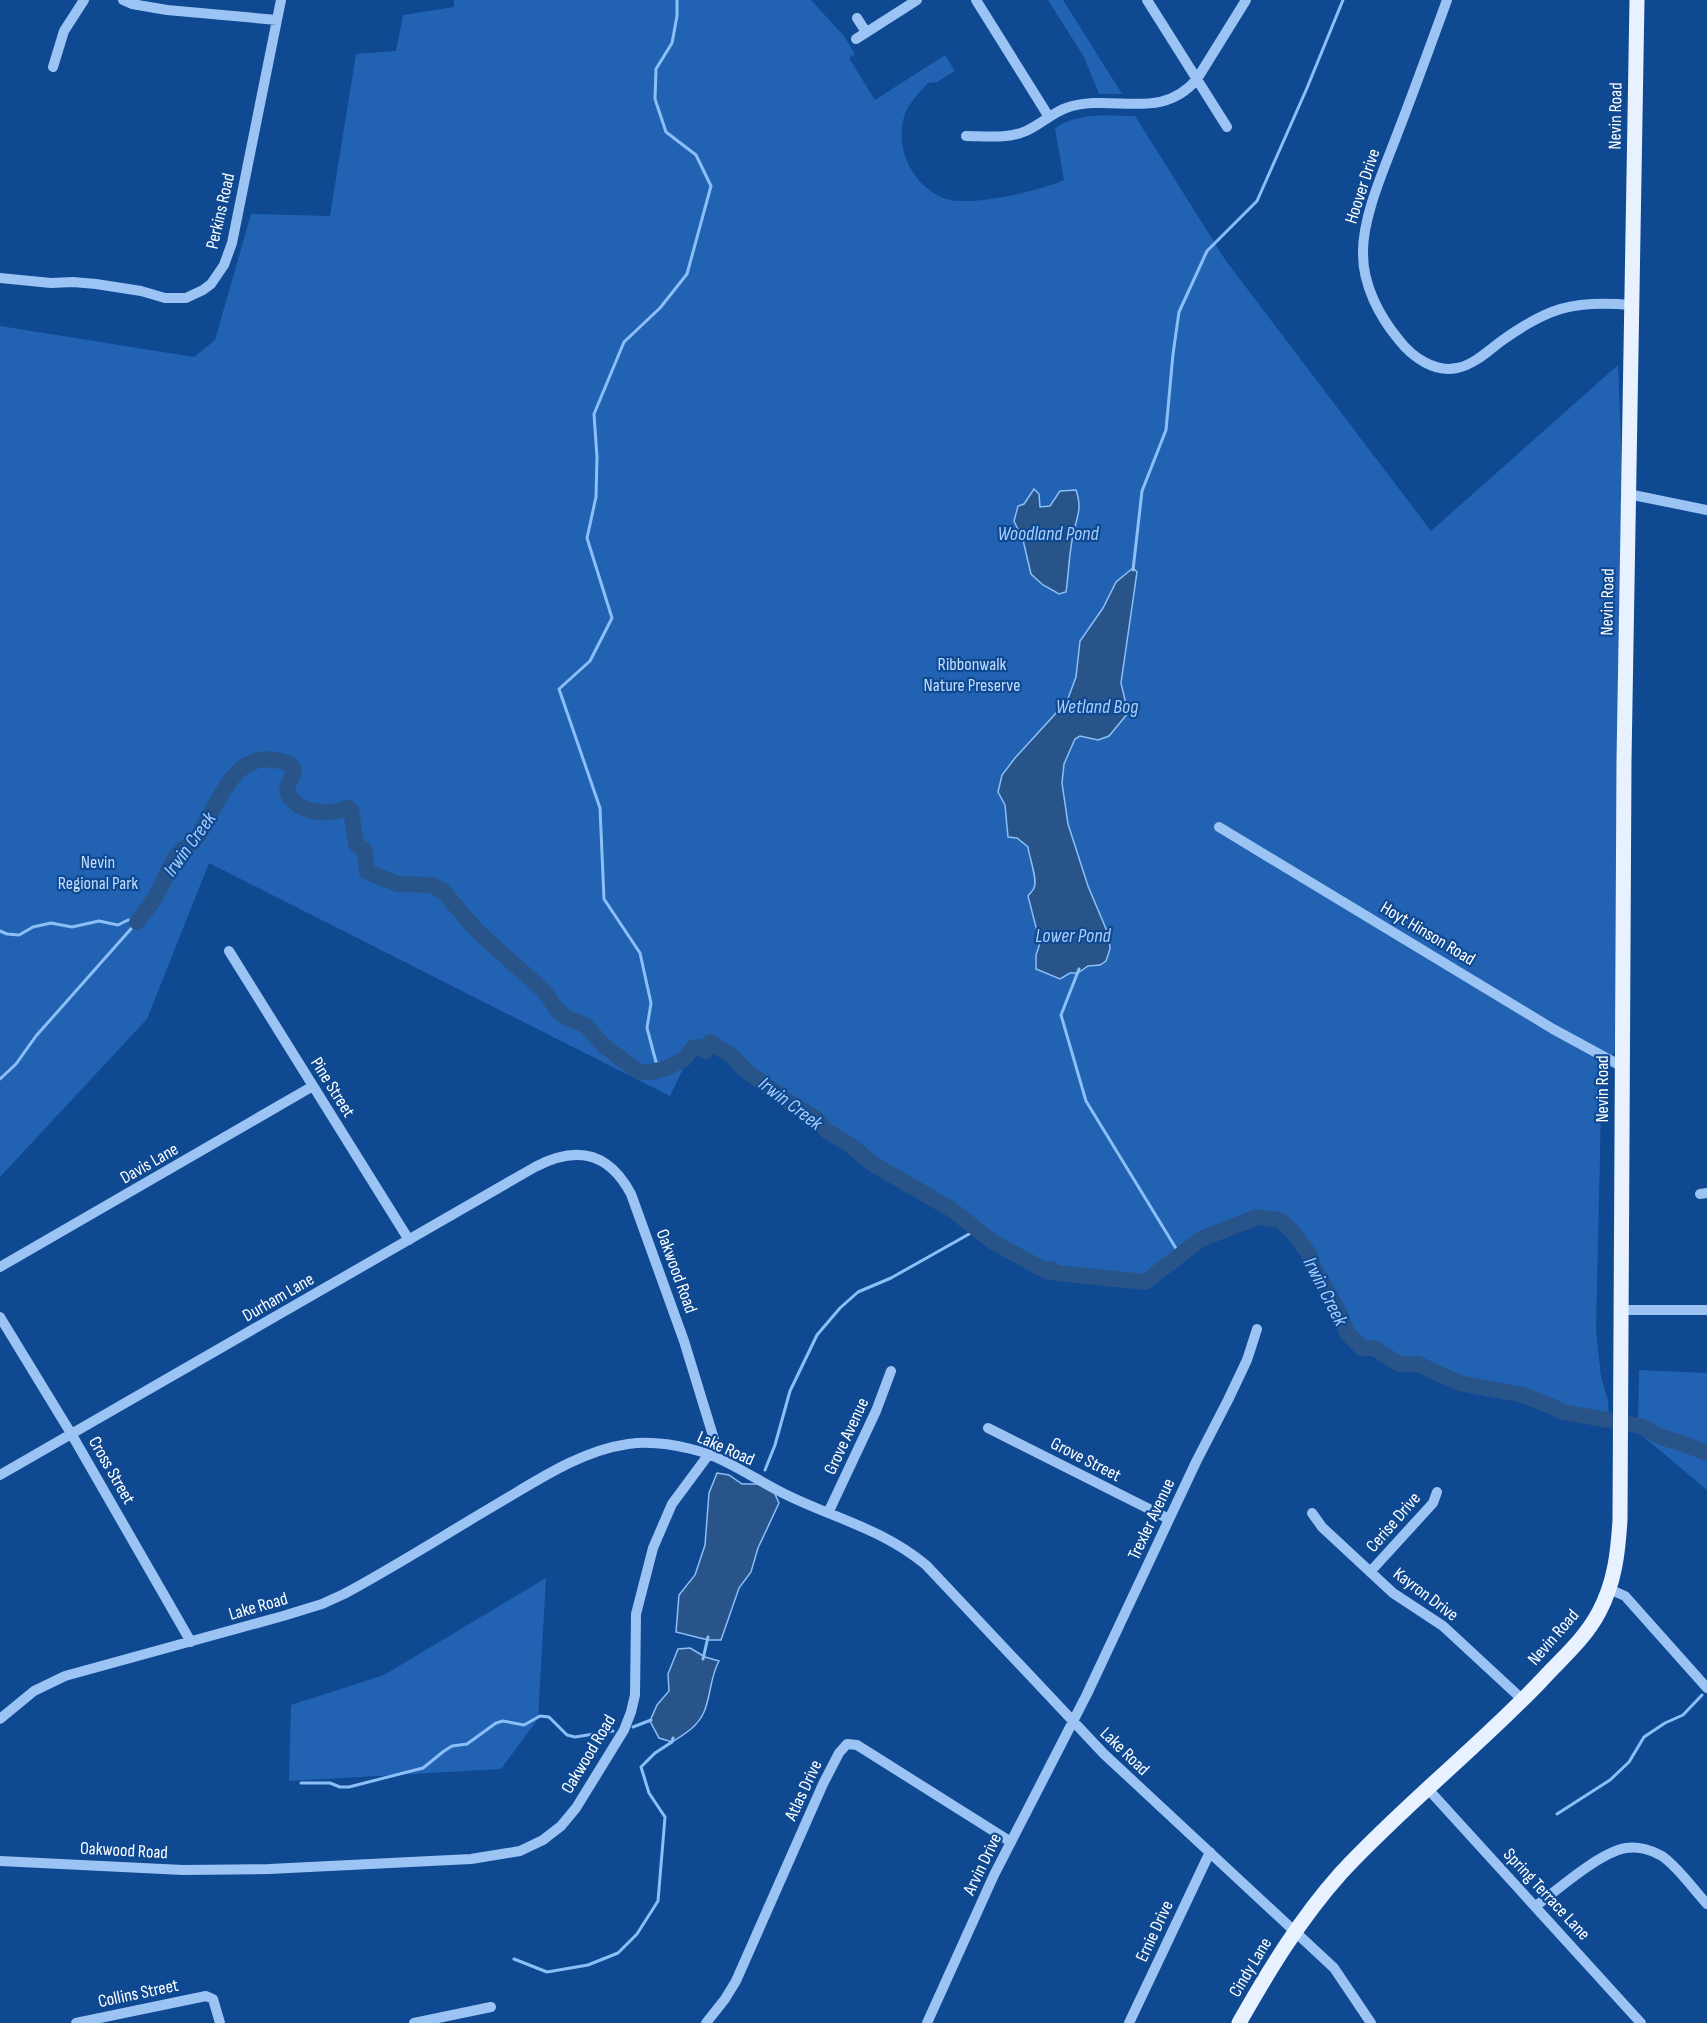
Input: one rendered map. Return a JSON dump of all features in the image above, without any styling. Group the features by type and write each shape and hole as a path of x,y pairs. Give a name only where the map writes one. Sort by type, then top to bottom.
{"main road":[{"name":"Nevin Road","path":"1295,1931 1341,1874 1373,1840 1523,1700 1584,1635 1599,1612 1609,1589 1617,1556 1620,1520 1621,1432 1621,1066 1628,494 1637,0"},
{"name":"Cindy Lane","path":"1239,2023 1295,1931"}],"street":[{"path":"53,67 64,31 84,0"},
{"path":"123,0 132,4 167,10 277,20"},
{"name":"Perkins Road","path":"0,278 51,283 96,284 175,299 192,296 211,284 224,266 232,243 281,0"},
{"path":"856,39 917,0"},
{"path":"976,0 1049,117"},
{"path":"1147,0 1227,127"},
{"path":"966,136 1009,135 1024,132 1065,108 1087,104 1162,103 1181,94 1197,79 1246,0"},
{"name":"Hoover Drive","path":"1447,0 1385,167 1364,231 1365,274 1372,295 1389,327 1407,350 1422,361 1441,368 1458,368 1480,357 1529,322 1548,312 1583,304 1631,305"},
{"path":"857,18 866,32"},
{"path":"1628,494 1707,510"},
{"name":"Hoyt Hinson Road","path":"1219,827 1553,1029 1621,1066"},
{"name":"Pine Street","path":"229,951 409,1240"},
{"name":"Davis Lane","path":"0,1267 313,1086"},
{"name":"Durham Lane","path":"0,1476 542,1163 563,1155 576,1154"},
{"name":"Oakwood Road","path":"0,1861 183,1870 269,1869 471,1859 520,1851 543,1840 561,1826 576,1808 624,1730 631,1712 635,1695 636,1614 653,1548 672,1504 714,1445 713,1432 684,1341 631,1194 621,1177 604,1164 588,1156 576,1154"},
{"path":"1621,1310 1707,1310"},
{"name":"Cross Street","path":"0,1317 72,1435 191,1642"},
{"name":"Trexler Avenue","path":"1073,1722 1233,1390 1247,1360 1257,1329"},
{"name":"Grove Avenue","path":"828,1513 872,1421 891,1371"},
{"name":"Grove Street","path":"988,1428 1169,1519"},
{"name":"Lake Road","path":"0,1719 34,1692 65,1676 312,1607 344,1594 545,1476 590,1455 628,1444 645,1443 689,1448 709,1455 788,1495 882,1535 911,1553 926,1565 1112,1762 1295,1931"},
{"name":"Cerise Drive","path":"1370,1572 1433,1503 1437,1492"},
{"name":"Kayron Drive","path":"1311,1513 1322,1527 1393,1593 1443,1626 1523,1700"},
{"path":"1609,1589 1625,1596 1707,1688"},
{"name":"Arvin Drive","path":"927,2023 994,1875 1073,1722"},
{"name":"Atlas Drive","path":"706,2023 736,1981 823,1784 839,1753 847,1744 857,1745 1011,1842"},
{"name":"Spring Terrace Lane","path":"1428,1789 1641,2023"},
{"path":"1536,1906 1606,1855 1626,1848 1654,1852 1668,1861 1707,1904"},
{"name":"Ernie Drive","path":"1129,2023 1210,1852"},
{"path":"1295,1931 1334,1968 1371,2023"},
{"name":"Collins Street","path":"76,2023 206,1996 213,1998 220,2023"},
{"path":"414,2023 491,2007"}],"green space":[{"name":"Ribbonwalk Nature Preserve","path":"454,0 811,0 844,36 855,54 849,58 875,100 945,55 955,71 937,82 928,83 916,96 903,121 902,145 910,168 917,178 925,187 946,199 972,201 989,199 1039,189 1064,180 1055,128 1084,117 1135,116 1226,261 1431,531 1618,365 1623,491 1616,1032 1614,1053 1602,1064 1596,1330 1601,1377 1608,1401 1609,1421 1563,1412 1523,1395 1459,1383 1418,1364 1399,1364 1374,1348 1362,1348 1347,1333 1340,1314 1313,1266 1309,1254 1292,1231 1279,1220 1257,1217 1201,1239 1145,1282 1057,1273 1051,1269 1048,1272 993,1242 951,1209 873,1164 850,1145 827,1131 817,1119 791,1104 744,1069 732,1056 710,1042 697,1040 670,1096 209,863 147,1019 0,1177 0,326 194,357 215,340 251,214 330,216 356,54 396,51 403,15 454,7"},
{"path":"1048,0 1063,0 1122,94 1099,94 1084,57"},
{"path":"1639,1370 1707,1373 1707,1490 1638,1432"},
{"path":"546,1578 538,1719 501,1769 289,1781 291,1705 384,1675"}],"water":[{"name":"Woodland Pond","path":"1034,489 1039,494 1040,507 1050,506 1060,491 1076,490 1078,496 1079,511 1071,546 1066,592 1059,594 1043,585 1031,574 1023,540 1014,521 1018,506 1024,504"},
{"name":"Lower Pond","path":"1133,568 1137,572 1121,683 1128,713 1109,736 1098,740 1080,736 1075,739 1064,764 1062,783 1068,824 1088,886 1109,936 1110,949 1106,961 1100,965 1088,966 1078,973 1070,973 1060,979 1036,969 1036,955 1040,943 1028,896 1035,884 1033,868 1028,847 1017,838 1008,837 1005,805 998,792 1002,775 1067,701 1076,677 1080,641 1103,608 1116,582"},
{"path":"717,1473 729,1475 742,1484 759,1484 774,1492 779,1503 758,1548 751,1572 739,1588 721,1640 708,1640 676,1632 679,1595 695,1575 705,1545 709,1493"},
{"path":"690,1648 705,1657 719,1661 701,1717 691,1729 672,1742 659,1738 650,1721 657,1705 669,1691 668,1674 678,1649"}],"waterway":[{"path":"667,1068 656,1062 647,1028 651,1003 640,953 604,899 600,808 559,689 590,661 612,618 587,538 596,497 597,457 594,414 624,342 660,308 687,274 711,186 696,155 666,132 655,99 656,69 672,43 677,16 677,0"},
{"path":"1133,570 1142,491 1166,430 1179,312 1207,251 1257,201 1343,0"},
{"name":"Irwin Creek","path":"137,922 154,899 178,854 198,836 236,773 259,760 286,762 294,769 287,792 298,805 322,812 348,808 351,810 356,844 365,851 367,872 398,884 432,885 444,892 476,930 544,991 558,1011 587,1027 604,1046 635,1069 651,1072 667,1068 684,1059 693,1048 699,1047 706,1051 710,1042 732,1056 744,1069 791,1104 817,1119 827,1131 850,1145 873,1164 951,1209 993,1242 1048,1272 1051,1269 1057,1273 1145,1282 1201,1239 1257,1217 1280,1220 1292,1231 1309,1254 1313,1266 1340,1314 1347,1333 1362,1348 1374,1348 1399,1364 1418,1364 1459,1383 1523,1395 1563,1412 1641,1426 1661,1437 1707,1453"},
{"name":"Irwin Creek","path":"0,931 19,935 33,927 51,923 72,927 99,921 118,925 128,920 136,921"},
{"path":"0,1079 16,1064 36,1036 137,922"},
{"path":"1079,969 1061,1015 1086,1101 1180,1255"},
{"path":"765,1470 775,1445 790,1391 817,1335 840,1308 858,1292 891,1278 978,1229"},
{"path":"703,1659 708,1637"},
{"path":"1557,1814 1610,1780 1629,1762 1644,1737 1665,1723 1683,1715 1702,1695"},
{"path":"301,1783 330,1783 340,1787 349,1787 423,1768 452,1746 467,1744 496,1723 503,1721 524,1725 540,1716 549,1717 567,1735 575,1737 613,1731"},
{"path":"633,1727 651,1720"},
{"path":"514,1959 547,1972 588,1965 618,1953 637,1934 658,1901 665,1817 649,1793 641,1767 655,1753 672,1742 673,1738"}],"water label":[{"name":"Wetland Bog","path":"1097,706"}],"park label":[{"name":"Nevin Regional Park","path":"98,872"}]}
